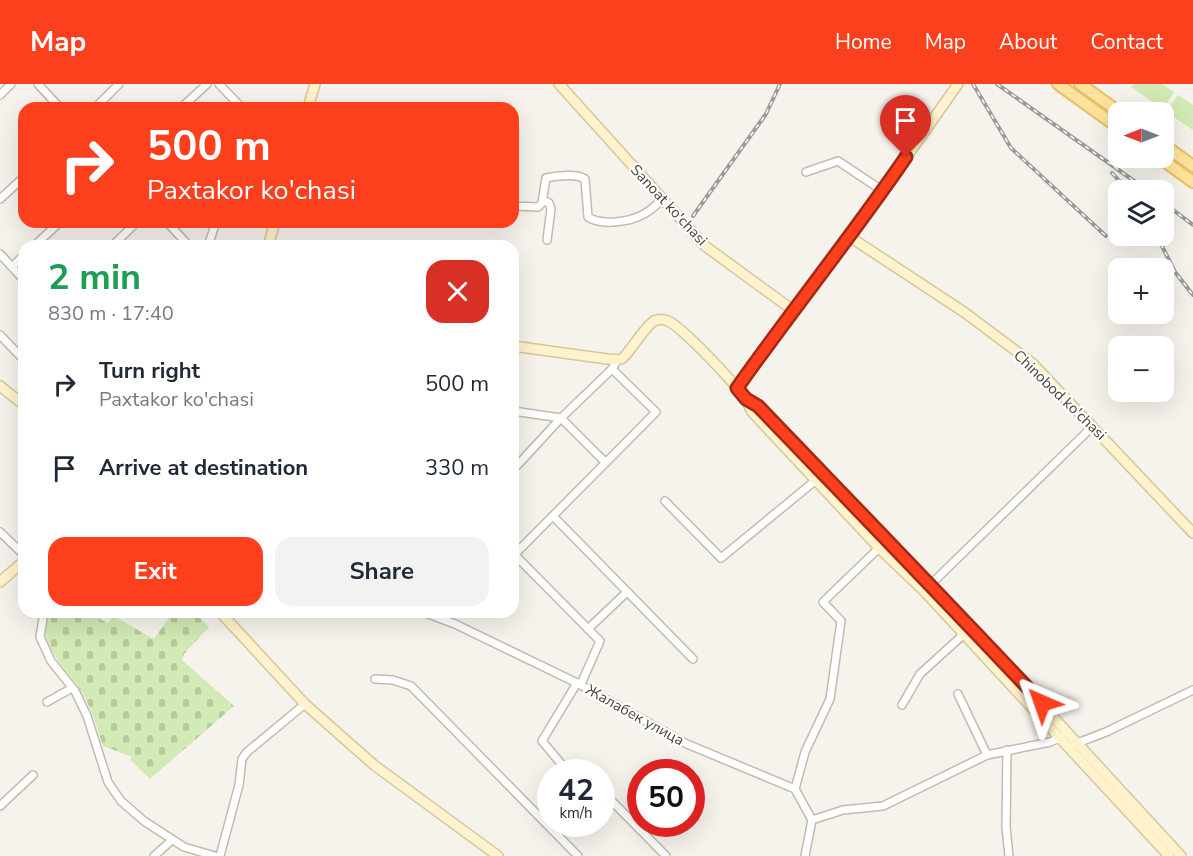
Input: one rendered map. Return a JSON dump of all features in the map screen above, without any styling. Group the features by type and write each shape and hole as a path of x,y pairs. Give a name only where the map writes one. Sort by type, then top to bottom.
{"main road":[{"name":"Sanoat ko'chasi","path":"560,84 705,246 794,311"},
{"path":"737,388 850,237 958,84"},
{"path":"1058,84 1108,120"},
{"path":"1080,84 1108,104"},
{"path":"310,102 314,85"},
{"path":"1174,152 1193,166"},
{"path":"1174,168 1193,182"},
{"name":"Chinobod ko'chasi","path":"850,237 964,312 1029,360 1193,533"},
{"path":"519,347 618,359 625,357 653,321 667,320 697,345 737,388 746,399 752,412 816,480 831,490 888,543 1065,735 1169,856"},
{"path":"0,386 18,400"},
{"path":"746,399 758,406 879,548 927,587 964,634 1065,735"},
{"path":"0,582 18,569"},
{"path":"226,618 305,704 374,765 498,856"},
{"path":"1073,745 1181,856"}],"street":[{"path":"0,95 11,84"},
{"path":"38,84 54,102"},
{"path":"101,102 119,84"},
{"path":"188,102 207,84"},
{"path":"219,84 236,102"},
{"path":"806,172 838,161 883,191"},
{"path":"519,206 538,207 543,200 546,178 580,176 585,179 588,217 591,219 609,222 630,220 643,215 663,200"},
{"path":"0,200 18,183"},
{"path":"543,200 549,203 551,209 547,240"},
{"path":"40,240 54,228"},
{"path":"118,240 131,228"},
{"path":"172,228 184,240"},
{"path":"0,254 18,274"},
{"path":"12,267 18,261"},
{"path":"0,335 18,354"},
{"path":"519,464 561,418 612,369 618,359"},
{"path":"519,548 656,412 612,369"},
{"path":"519,412 561,418 605,462"},
{"path":"927,587 1094,426"},
{"path":"665,501 721,558 816,480"},
{"path":"553,516 693,659"},
{"path":"0,532 18,549"},
{"path":"805,856 812,820 795,789 805,752 830,699 841,621 823,602 879,548"},
{"path":"519,558 600,641 579,684 542,741 557,759"},
{"path":"588,629 627,592"},
{"path":"43,618 40,637 51,661 72,688 87,716 108,782 131,811 172,840 184,848 215,856"},
{"name":"Жалабек улица","path":"439,618 579,684 687,744 795,789"},
{"path":"902,705 920,674 964,634"},
{"path":"375,679 393,680 411,686 578,856"},
{"path":"47,702 72,688"},
{"path":"1073,745 1106,732 1193,690"},
{"path":"958,694 987,755"},
{"path":"220,856 239,786 242,759 247,752 305,704"},
{"path":"812,820 843,810 882,806 987,755 1050,742 1065,735"},
{"path":"1007,750 1006,827 1009,856"},
{"path":"0,806 33,775"},
{"path":"615,804 666,856"},
{"path":"154,856 172,840"}],"green space":[{"path":"1134,84 1162,84 1174,92 1168,102 1153,102 1131,87"},
{"path":"1178,95 1193,105 1193,130 1174,117 1173,102"},
{"path":"48,618 98,618 108,623 112,618 117,618 154,639 169,618 200,618 209,627 184,654 182,660 234,706 150,779 130,760 132,757 103,746 85,698 50,647 46,636"}],"railway":[{"path":"693,216 766,114 780,84"},
{"path":"973,84 1011,148 1106,236"},
{"path":"997,84 1133,180"},
{"path":"1112,173 1119,180"},
{"path":"1174,211 1193,225"},
{"path":"1162,246 1175,272 1193,295"}],"route":[{"path":"906,157 850,237 737,388 746,399 758,406 888,543 930,583 1042,703"}]}
